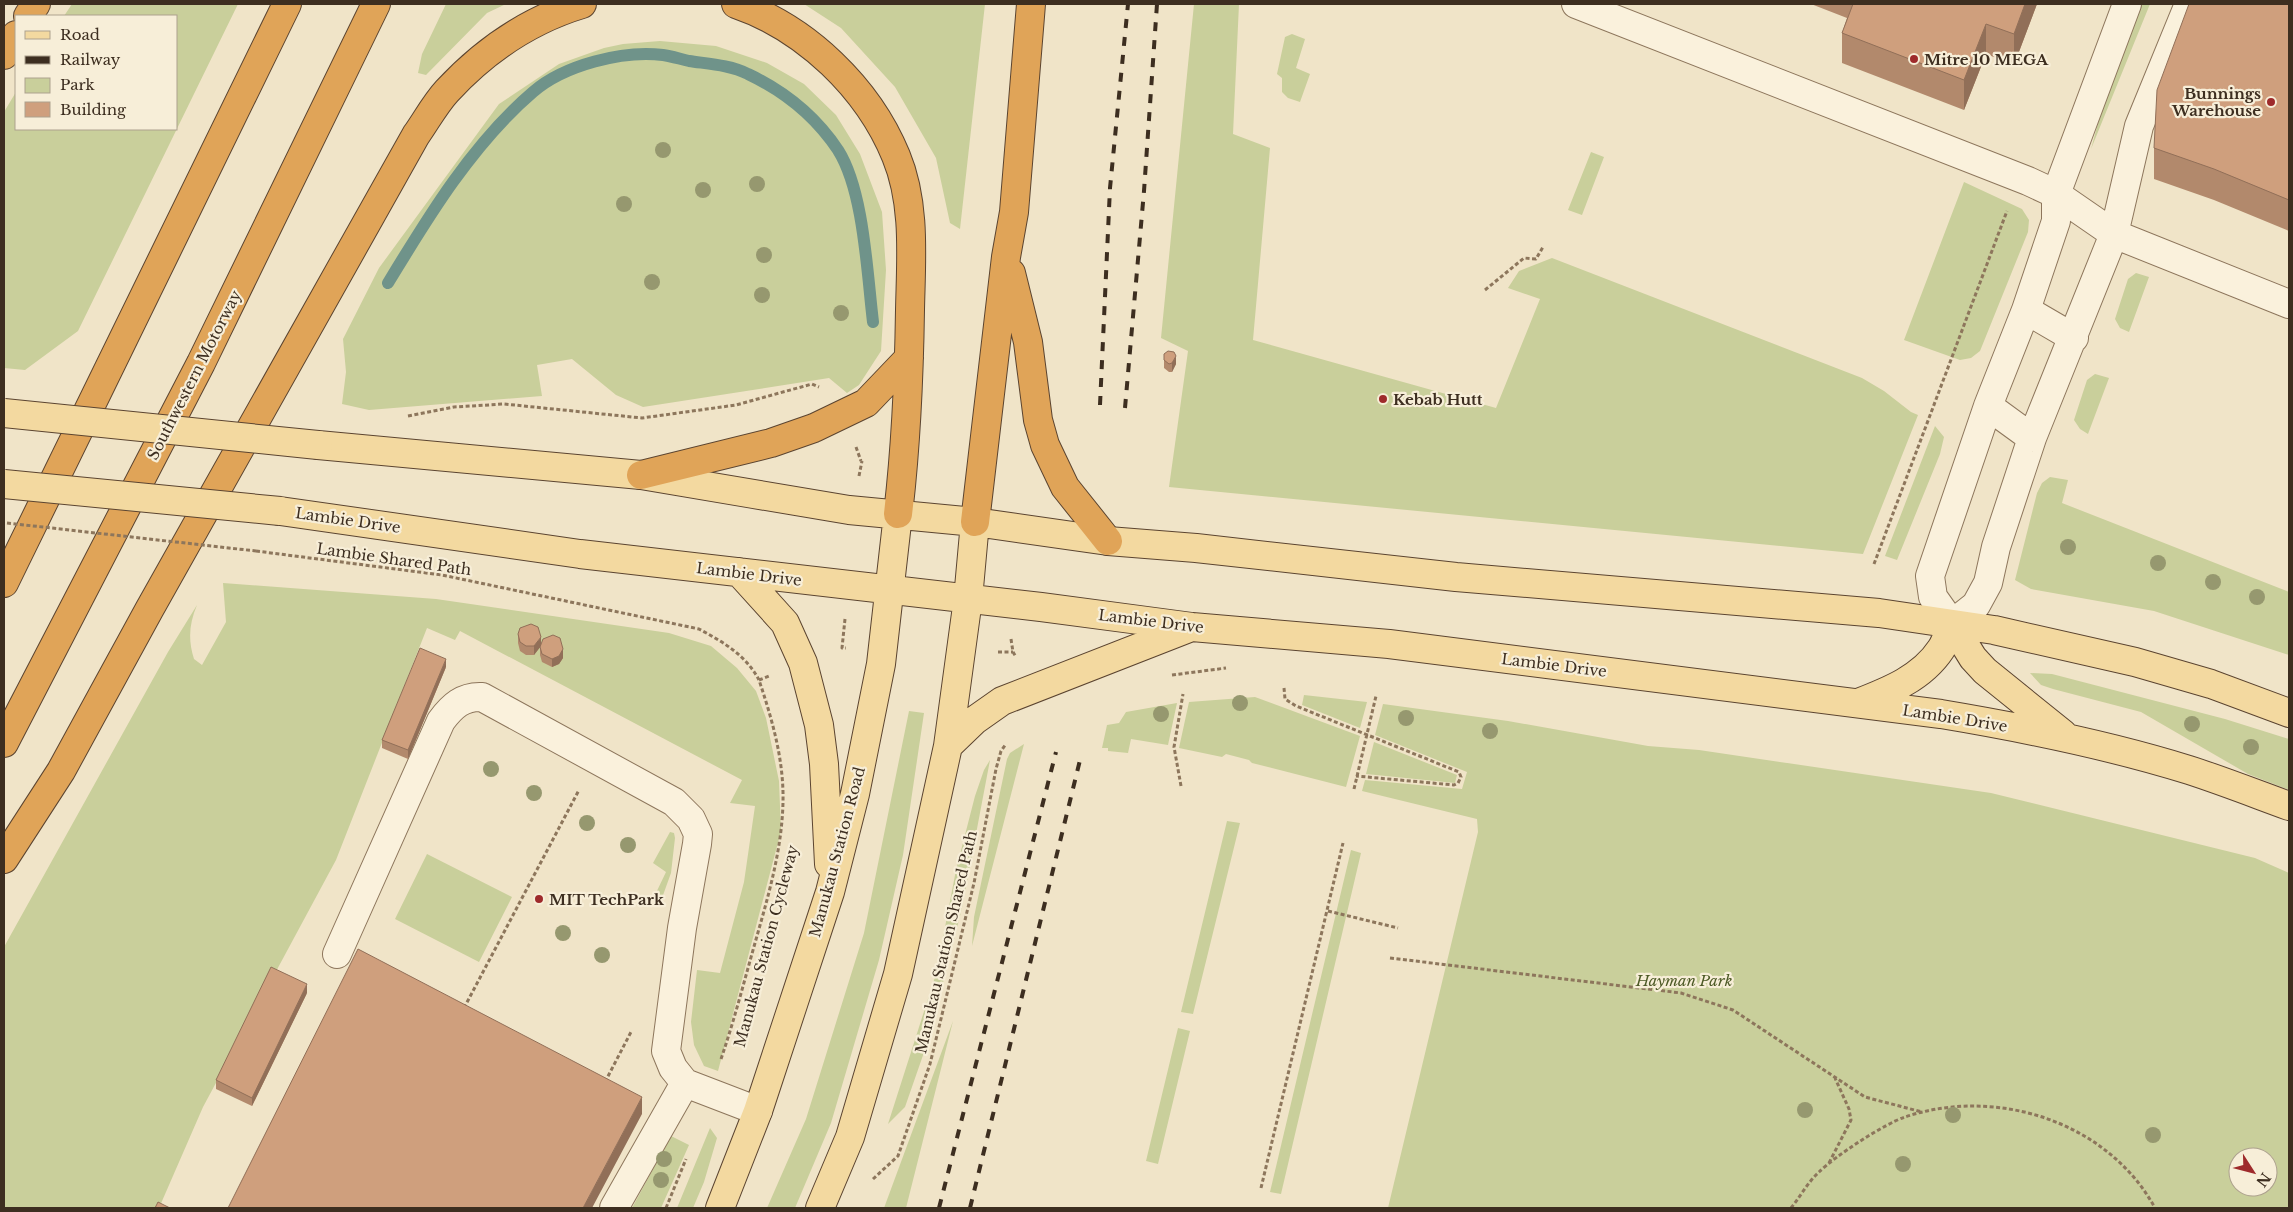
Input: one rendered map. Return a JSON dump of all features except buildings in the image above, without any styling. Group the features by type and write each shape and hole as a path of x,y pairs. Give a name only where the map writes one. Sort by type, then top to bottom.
{"highway":[{"path":"29,15 36,4"},
{"path":"4,583 287,4"},
{"name":"Southwestern Motorway","path":"4,743 201,363 376,4"},
{"path":"4,859 61,771 164,583 416,135 446,92 474,64 519,31 551,15 582,4"},
{"path":"736,4 754,10 785,27 835,66 858,91 896,156 906,191 911,231 907,416 898,514"},
{"path":"975,522 1006,257 1014,212 1031,4"},
{"path":"4,55 15,37"},
{"path":"1006,257 1028,342 1036,411 1045,445 1065,487 1108,541"},
{"path":"641,475 771,443 814,428 866,404 909,358"}],"main road":[{"path":"4,413 641,475 842,509 975,522 1108,541 1196,548 1456,577 1879,613 1994,630 2135,662 2211,684 2289,713"},
{"name":"Lambie Drive","path":"4,484 280,511 580,554 1192,627 1389,644 1996,723 2070,739 2189,770 2289,806"},
{"name":"Manukau Station Road","path":"720,1208 758,1111 830,892 855,794 881,664 898,514"},
{"path":"820,1208 850,1137 898,974 948,746 958,655 968,599 975,522"},
{"path":"739,572 785,624 803,663 819,725 824,764 830,892"},
{"path":"1857,704 1894,689 1915,676 1942,648 1952,624"},
{"path":"1952,624 1973,658 1985,671 2070,739"},
{"path":"948,746 975,720 1002,701 1192,627"}],"lane":[{"path":"1576,4 2020,178 2056,194 2114,234 2289,304"},
{"path":"2127,4 2056,194 2056,221 2026,310 1988,406 1930,576 1933,597 1952,624 1976,605 1988,583 1996,547 2032,438 2074,338 2114,234 2139,126 2189,4"},
{"path":"2026,310 2074,338"},
{"path":"1988,406 2032,438"},
{"path":"336,954 441,721 450,709 461,700 472,697 482,698 683,808 691,819 698,834 697,853 682,928 666,1051 673,1068 684,1083 758,1111"},
{"path":"614,1208 684,1083"}],"path":[{"path":"1874,564 2020,178"},
{"path":"1485,290 1524,258 1536,259 1542,247"},
{"path":"406,416 454,407 504,404 642,418 736,404 812,384 821,388"},
{"name":"Lambie Shared Path","path":"4,522 442,575 699,629 721,641 742,657 753,668 759,680"},
{"path":"997,652 1013,652"},
{"path":"710,1093 763,917 778,850 783,801 778,752 771,715 759,680 775,673"},
{"path":"1284,688 1285,699 1292,705 1459,772 1461,777 1454,785 1356,776"},
{"path":"1181,786 1174,747 1183,694"},
{"path":"1354,789 1376,696"},
{"name":"Manukau Station Shared Path","path":"866,1185 898,1156 930,1064 974,883 996,769 1001,751 1008,742"},
{"path":"462,1012 596,759"},
{"path":"1261,1188 1343,843"},
{"path":"1328,911 1398,928"},
{"path":"1390,958 1680,994 1733,1010 1865,1097 1922,1112"},
{"path":"602,1086 636,1024 672,995"},
{"path":"1828,1166 1851,1120 1849,1109 1835,1077"},
{"path":"1791,1208 1819,1172 1853,1146 1903,1117 1959,1105 1991,1106 2062,1123 2098,1143 2122,1163 2146,1192 2155,1208"}],"green space":[{"path":"72,4 238,4 178,127 178,15 65,15"},
{"path":"446,4 506,4 487,13 426,75 418,73 422,54"},
{"path":"804,4 985,4 960,229 950,223 936,158 895,87 841,28"},
{"path":"1194,4 1239,4 1233,134 1270,148 1253,340 1496,408 1540,299 1508,288 1519,271 1552,258 1862,378 1918,415 1863,554 1169,487 1188,351 1161,338"},
{"path":"2140,4 2150,4 2091,149 2103,105"},
{"path":"1292,34 1305,39 1296,68 1310,74 1300,102 1288,98 1282,92 1282,78 1277,74 1285,37"},
{"path":"660,41 716,46 767,63 804,84 836,115 860,154 882,212 886,270 881,351 859,385 847,393 829,378 643,407 616,395 572,359 537,365 542,396 369,410 342,404 346,372 343,339 379,268 499,104 559,64 604,48 623,44"},
{"path":"15,94 15,130 176,130 78,331 25,370 4,368 4,112"},
{"path":"1591,152 1604,157 1582,215 1568,210"},
{"path":"1964,182 2022,209 2029,220 2028,232 1980,351 1971,358 1960,360 1904,340"},
{"path":"2136,273 2149,277 2129,332 2120,328 2115,319 2128,279"},
{"path":"2095,374 2109,378 2088,434 2080,429 2074,420 2087,380"},
{"path":"1935,426 1944,437 1940,454 1897,560 1885,556"},
{"path":"2050,477 2068,480 2062,503 2289,592 2289,655 2154,611 2031,589 2015,580 2037,493 2042,483"},
{"path":"223,583 436,599 669,633 711,646 737,668 756,691 766,718 779,781 781,831 718,1071 704,1066 694,1045 691,1022 697,970 720,973 744,882 755,806 730,803 742,780 460,631 455,640 427,628 336,860 203,1107 159,1208 4,1208 4,947 168,652 197,605 192,619 190,639 194,659 202,665 226,622"},
{"path":"2030,673 2052,674 2225,719 2289,739 2289,790 2248,774 2141,712 2041,685"},
{"path":"1304,695 1367,702 1360,728 1302,705"},
{"path":"1255,697 1360,736 1346,787 1252,763 1249,760 1226,754 1222,757 1179,748 1189,702"},
{"path":"1177,703 1168,745 1131,739 1128,753 1108,751 1108,748 1102,748 1107,725 1119,723 1126,712"},
{"name":"Hayman Park","path":"1383,704 1508,721 1648,746 1699,750 1991,793 2255,858 2289,873 2289,1208 1388,1208 1478,832 1477,819 1362,791 1365,780 1462,789 1467,772 1375,735"},
{"path":"909,711 924,713 903,855 879,960 831,1123 795,1208 767,1208 806,1119 864,933"},
{"path":"1374,742 1457,775 1455,783 1366,774"},
{"path":"1024,744 972,946 974,917 1007,759 1010,753"},
{"path":"990,760 962,908 929,1038 905,1107 888,1124 936,974 956,870 975,796 984,770"},
{"path":"1227,821 1240,823 1193,1014 1181,1012"},
{"path":"670,832 674,833 675,838 671,873 662,898 655,895 666,872 653,863"},
{"path":"1351,850 1361,853 1281,1194 1270,1192"},
{"path":"427,854 512,897 479,962 395,919"},
{"path":"953,1021 906,1208 884,1208"},
{"path":"1178,1028 1190,1031 1158,1164 1146,1161"},
{"path":"710,1128 717,1138 704,1182 693,1208 677,1208"},
{"path":"671,1136 689,1145 661,1208 632,1208"}],"waterway":[{"path":"388,283 419,232 471,157 511,112 533,92 561,74 577,67 612,57 647,54 663,55 727,67 748,74 774,88 798,106 829,138 847,167 854,187 863,233 873,322"}],"railway":[{"path":"1100,405 1110,188 1128,4"},
{"path":"1125,408 1144,191 1157,4"},
{"path":"939,1208 1056,752"},
{"path":"970,1208 1081,756"}],"place":[{"name":"Mitre 10 MEGA","path":"1914,59"},
{"name":"Bunnings Warehouse","path":"2271,102"},
{"name":"Kebab Hutt","path":"1383,399"},
{"name":"MIT TechPark","path":"539,899"}]}
